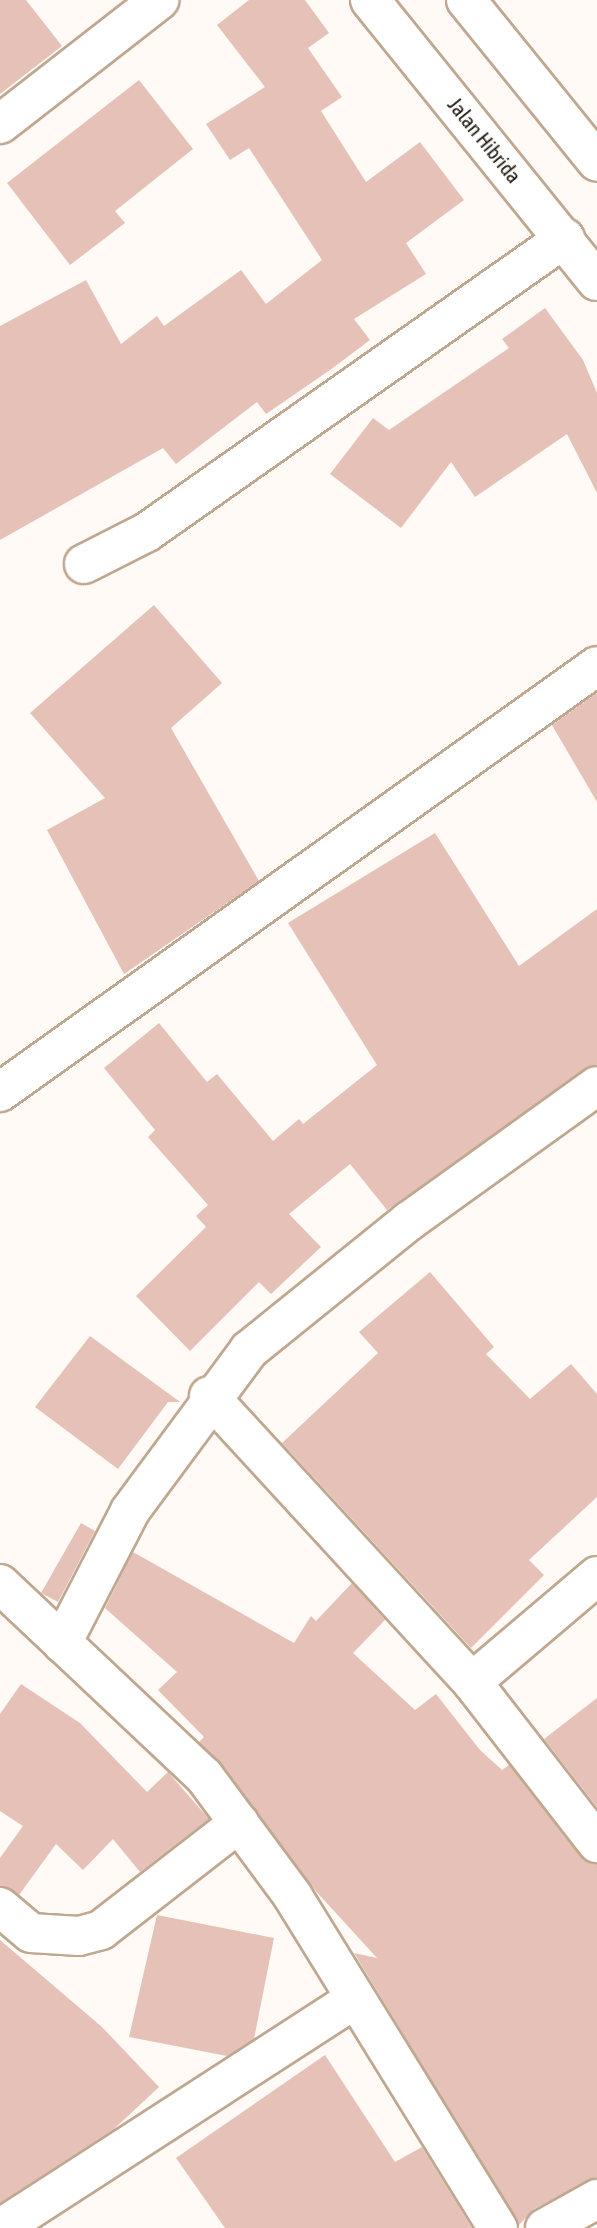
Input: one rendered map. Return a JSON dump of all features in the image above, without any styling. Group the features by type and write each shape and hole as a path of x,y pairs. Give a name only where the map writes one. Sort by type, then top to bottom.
{"street":[{"path":"0,124 159,0"},
{"name":"Jalan Hibrida","path":"370,0 565,238 597,281"},
{"path":"466,0 597,162"},
{"path":"84,564 147,532 565,238"},
{"path":"0,1092 597,666"},
{"path":"62,1643 130,1511 209,1396 249,1350 299,1308 597,1086"},
{"path":"209,1396 472,1682 597,1843"},
{"path":"472,1682 597,1576"},
{"path":"0,1584 195,1766 239,1823 355,1999 498,2228"},
{"path":"0,1907 31,1933 79,1936 101,1930 239,1823"},
{"path":"1,2228 355,1999"},
{"path":"545,2228 597,2199"}],"building":[{"path":"0,0 26,0 62,46 0,94"},
{"path":"249,0 305,0 329,33 308,48 342,97 321,111 366,182 420,142 464,200 406,243 426,274 354,319 370,340 330,370 266,414 257,402 176,464 163,448 0,540 0,326 86,280 121,344 157,316 164,326 241,270 266,304 322,260 249,148 230,160 206,124 265,87 217,25"},
{"path":"139,80 193,149 115,211 125,223 70,265 7,183"},
{"path":"545,308 583,360 597,393 597,493 567,434 475,497 451,462 401,528 330,474 373,418 389,430 509,348 502,339"},
{"path":"154,605 222,683 171,728 259,881 124,974 47,830 105,798 30,713"},
{"path":"597,693 597,802 552,725"},
{"path":"435,833 519,966 597,909 597,1064 387,1210 350,1164 289,1214 321,1247 271,1294 259,1282 190,1351 136,1296 206,1227 196,1216 208,1205 148,1137 155,1130 104,1068 159,1023 207,1082 217,1074 273,1141 299,1119 303,1124 377,1065 288,923"},
{"path":"430,1272 494,1347 486,1354 530,1399 571,1364 597,1394 597,1497 529,1560 544,1575 471,1648 282,1443 378,1353 359,1332"},
{"path":"90,1336 180,1402 168,1402 118,1469 35,1407"},
{"path":"81,1523 95,1531 58,1602 41,1593"},
{"path":"133,1552 294,1643 311,1616 316,1621 352,1583 385,1620 353,1653 415,1710 436,1694 480,1750 502,1770 509,1765 580,1856 597,1864 597,2177 534,2209 519,2225 354,1953 377,1958 313,1888 199,1742 204,1737 158,1690 177,1672 105,1608"},
{"path":"21,1684 80,1723 147,1792 168,1772 209,1819 140,1872 113,1839 83,1870 56,1844 19,1895 0,1886 0,1858 23,1826 0,1811 0,1714"},
{"path":"597,1698 597,1807 544,1739"},
{"path":"157,1915 274,1938 254,2039 227,2056 129,2037"},
{"path":"0,1940 102,2027 159,2087 114,2129 0,2203"},
{"path":"325,2055 395,2162 422,2147 472,2228 225,2228 176,2158"}]}
